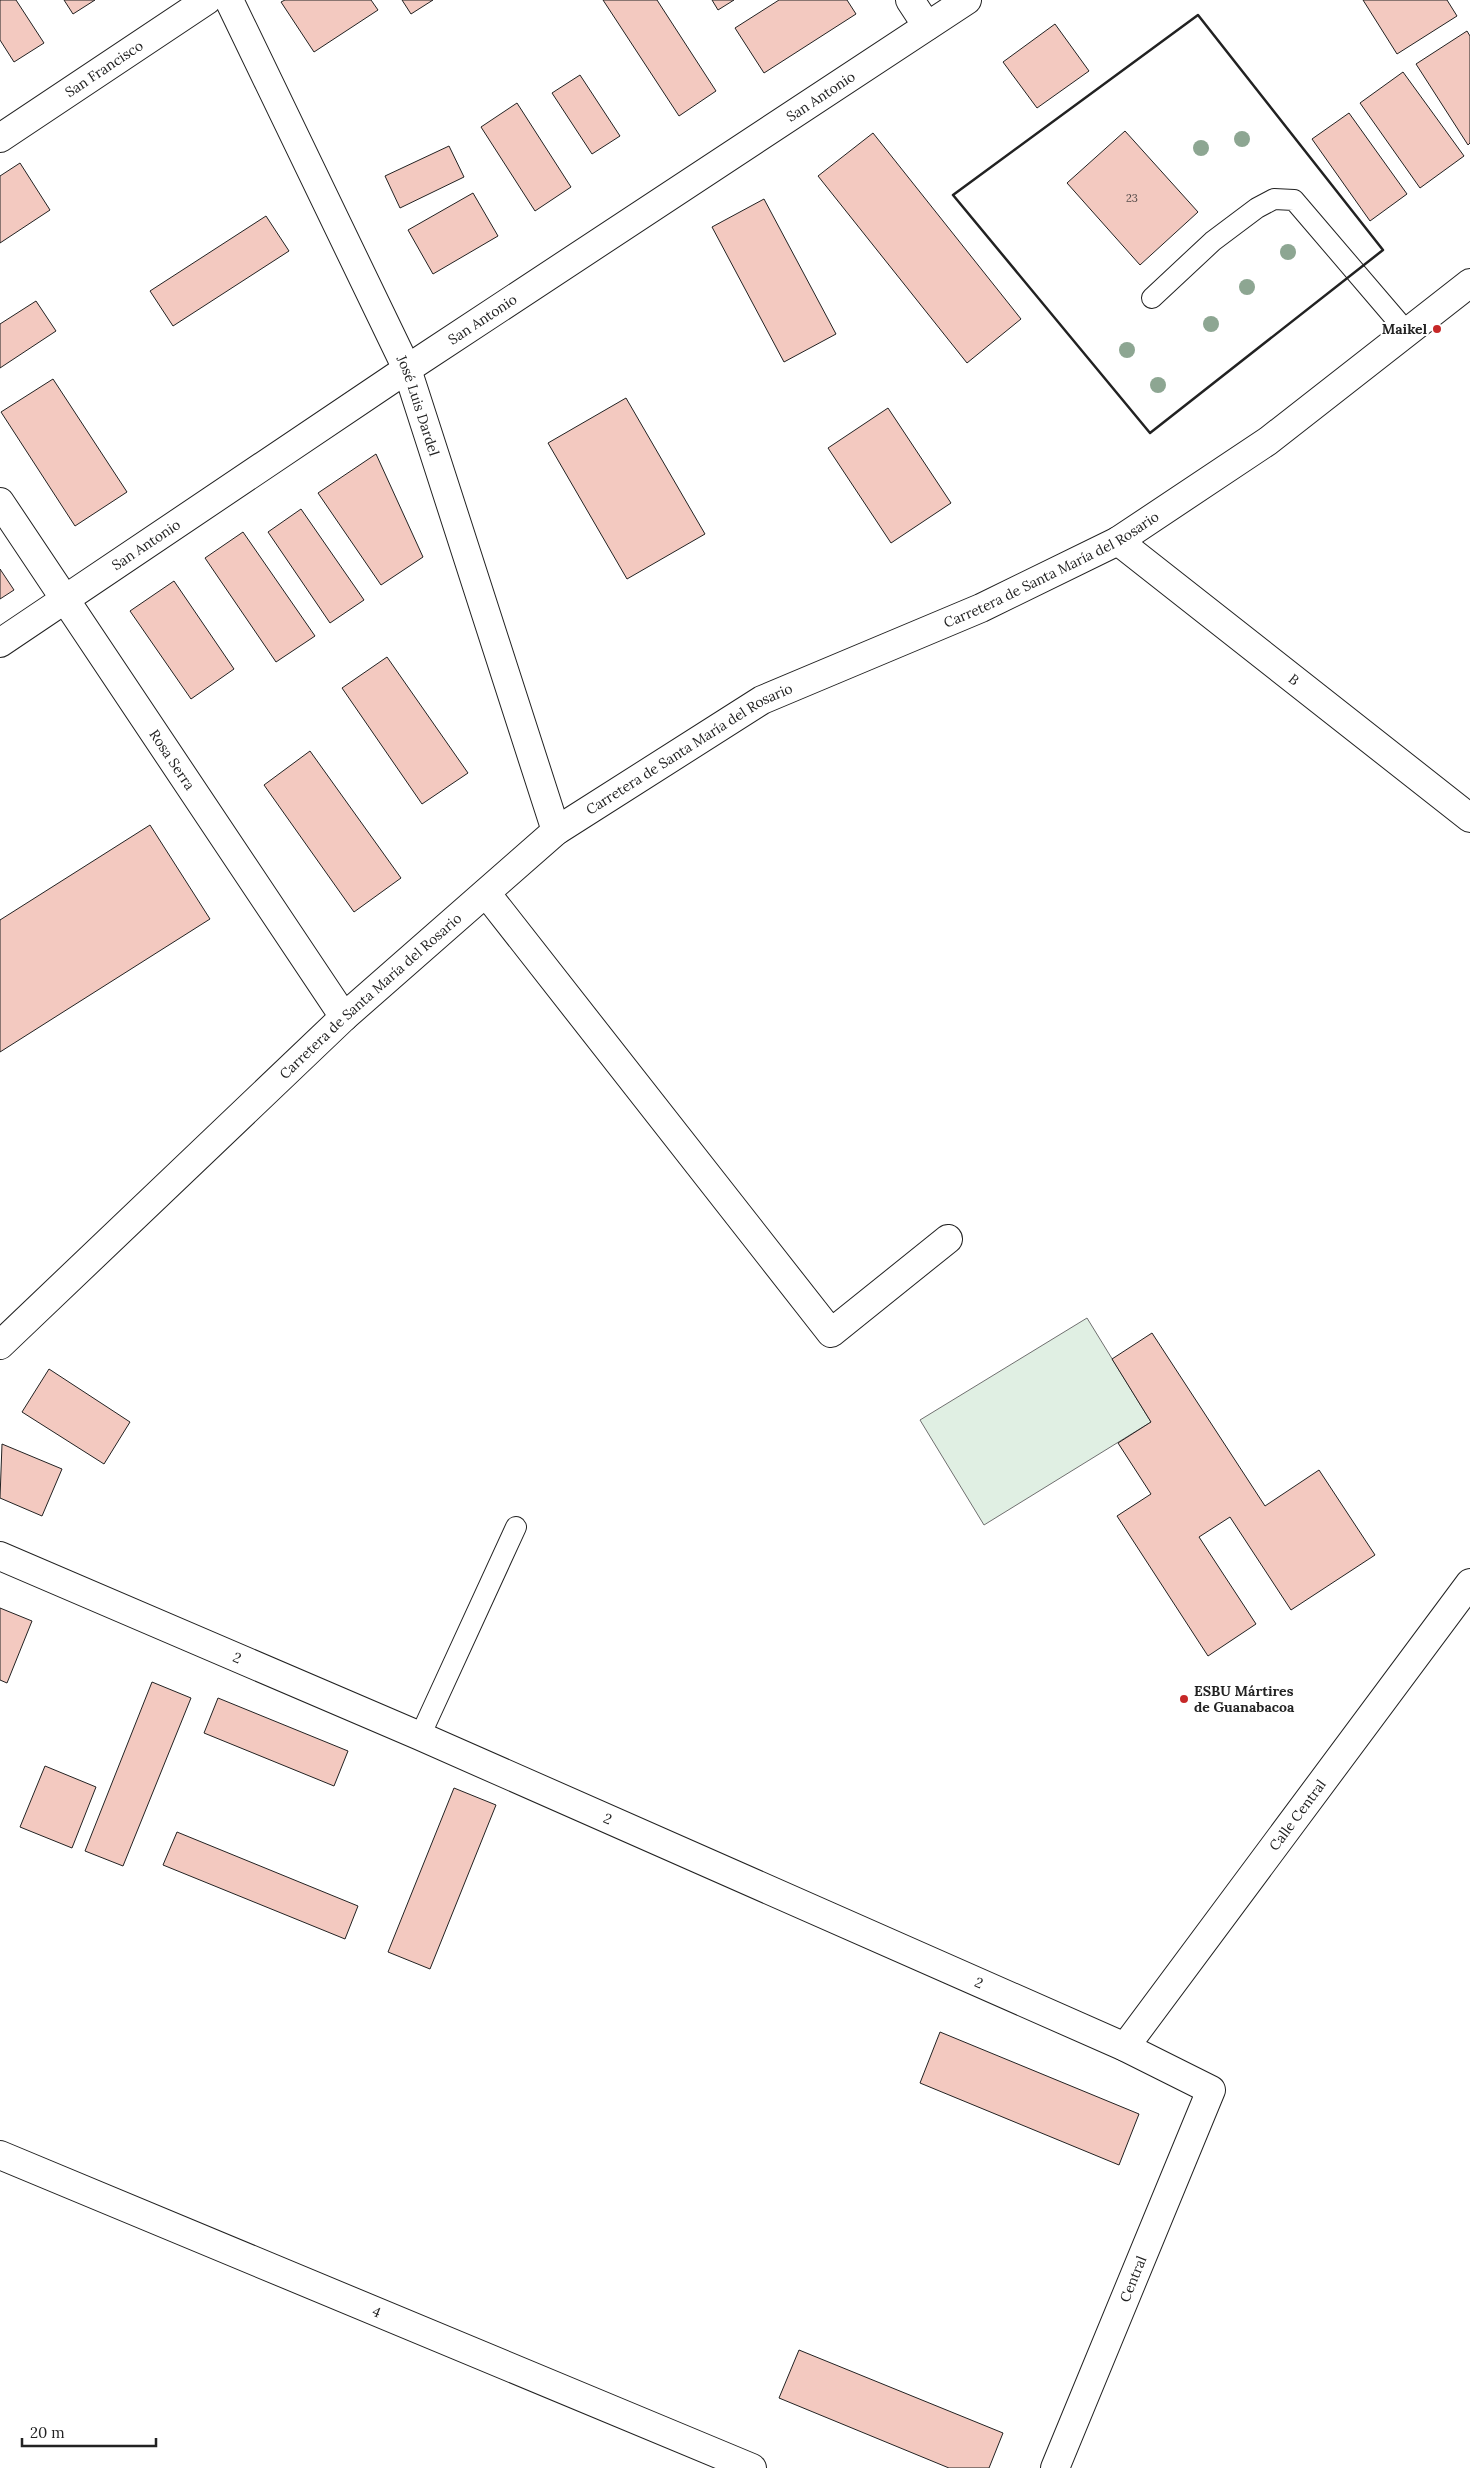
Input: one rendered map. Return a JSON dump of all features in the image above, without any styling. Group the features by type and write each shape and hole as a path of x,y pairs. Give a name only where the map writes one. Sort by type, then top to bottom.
{"street":[{"name":"San Francisco","path":"0,138 207,0"},
{"name":"José Luis Dardel","path":"230,0 407,369 556,831"},
{"path":"910,0 927,26"},
{"name":"San Antonio","path":"0,643 407,369 967,0"},
{"name":"Carretera de Santa María del Rosario","path":"0,1345 344,1017 556,831 762,700 981,608 1118,541 1268,441 1406,331 1470,283"},
{"name":"Rosa Serra","path":"0,502 344,1017"},
{"name":"B","path":"1118,541 1470,818"},
{"path":"486,893 831,1333 948,1239"},
{"name":"2","path":"0,1556 420,1736 1125,2047 1211,2090"},
{"name":"Calle Central","path":"1125,2047 1470,1583"},
{"name":"Central","path":"1055,2468 1211,2090"},
{"name":"4","path":"0,2155 752,2468"}],"lane":[{"path":"1152,298 1213,241 1257,208 1274,199 1294,200 1406,331"},
{"path":"420,1736 516,1527"}],"green space":[{"path":"1087,1318 1151,1422 984,1525 920,1420"}],"building":[{"path":"0,0 16,0 44,43 14,62 0,40"},
{"path":"64,0 95,0 73,14"},
{"path":"285,0 371,0 378,10 314,52 281,2"},
{"path":"402,0 433,0 411,14"},
{"path":"603,0 657,0 716,91 679,116"},
{"path":"712,0 734,0 718,10"},
{"path":"779,0 847,0 856,14 764,73 735,28"},
{"path":"1363,0 1447,0 1457,16 1397,54"},
{"path":"1055,24 1089,71 1037,108 1003,62"},
{"path":"1467,31 1470,36 1470,143 1468,145 1416,64"},
{"path":"1403,72 1464,156 1420,188 1360,103"},
{"path":"580,75 620,136 592,154 552,93"},
{"path":"517,103 571,187 535,211 481,127"},
{"path":"1349,113 1407,194 1370,221 1312,139"},
{"path":"1125,131 1198,212 1140,265 1067,183"},
{"path":"873,133 1021,319 967,363 818,176"},
{"path":"449,146 464,177 400,208 385,176"},
{"path":"20,163 50,210 0,243 0,176"},
{"path":"473,193 498,236 433,274 408,230"},
{"path":"764,199 836,334 784,362 712,227"},
{"path":"266,216 289,251 173,326 150,291"},
{"path":"36,301 56,331 0,368 0,324"},
{"path":"53,379 127,492 75,526 1,412"},
{"path":"626,398 705,534 627,579 548,443"},
{"path":"888,408 951,503 891,543 828,448"},
{"path":"376,454 423,557 381,585 318,493"},
{"path":"301,509 364,600 330,623 268,532"},
{"path":"243,532 315,636 276,662 205,558"},
{"path":"0,569 14,590 0,599"},
{"path":"174,581 234,669 191,699 130,611"},
{"path":"387,657 468,773 422,804 342,688"},
{"path":"310,751 401,878 354,912 264,785"},
{"path":"150,825 210,919 0,1052 0,920"},
{"path":"1152,1333 1265,1506 1319,1470 1375,1555 1291,1610 1230,1517 1199,1537 1256,1624 1208,1656 1117,1516 1151,1494 1118,1443 1151,1422 1112,1359"},
{"path":"49,1369 130,1422 104,1464 22,1412"},
{"path":"2,1444 62,1469 42,1516 0,1498"},
{"path":"0,1608 32,1621 7,1683 0,1680"},
{"path":"152,1682 191,1698 123,1866 85,1851"},
{"path":"218,1698 348,1751 334,1786 204,1733"},
{"path":"45,1766 96,1787 72,1848 20,1827"},
{"path":"454,1788 496,1805 430,1969 388,1952"},
{"path":"177,1832 358,1906 345,1939 163,1865"},
{"path":"940,2032 1139,2114 1119,2165 920,2083"},
{"path":"799,2350 1003,2433 989,2468 949,2468 779,2398"}],"wall":[{"path":"1198,15 1383,250 1150,433 953,195 1198,15"}],"place":[{"name":"Maikel","path":"1437,329"},
{"name":"ESBU Mártires de Guanabacoa","path":"1184,1699"}]}
